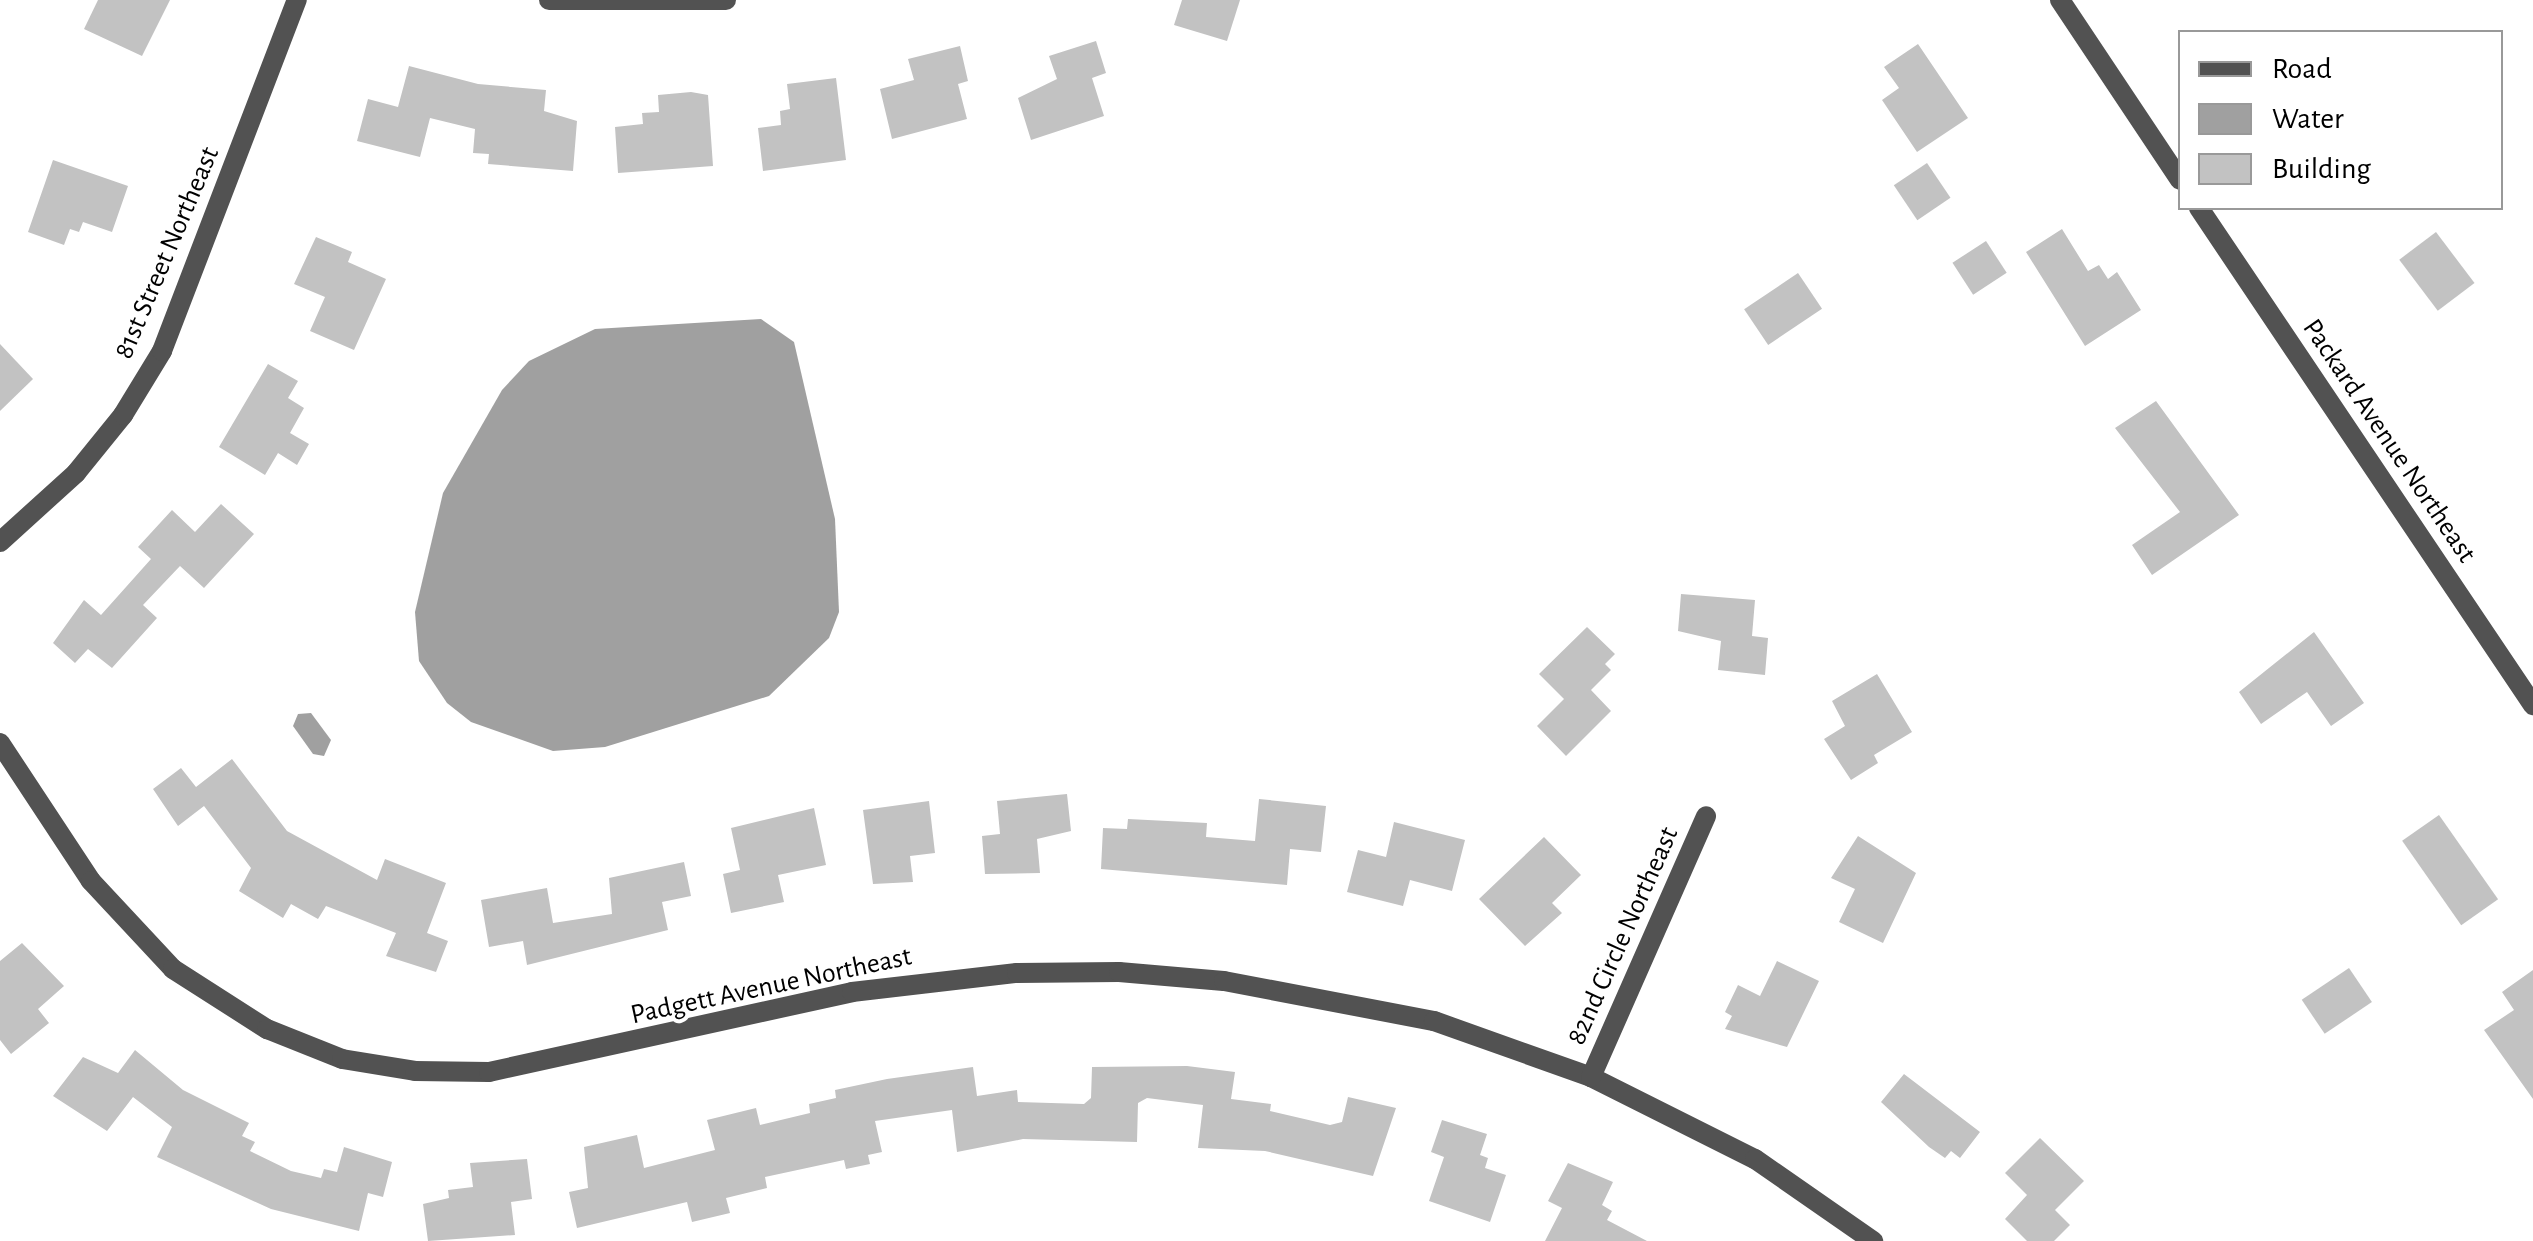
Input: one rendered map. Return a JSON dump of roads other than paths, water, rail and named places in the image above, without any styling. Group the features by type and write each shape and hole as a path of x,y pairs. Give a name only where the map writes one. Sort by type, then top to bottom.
{"street":[{"name":"81st Street Northeast","path":"0,542 76,472 123,415 162,351 297,0"},
{"path":"549,0 726,0"},
{"path":"2060,0 2178,177"},
{"name":"Packard Avenue Northeast","path":"2200,210 2533,705"},
{"name":"Padgett Avenue Northeast","path":"0,743 90,881 173,969 266,1029 342,1059 416,1071 489,1072 852,992 1018,973 1119,972 1360,1002 1499,1042 1590,1077 1755,1159 1873,1241"},
{"name":"82nd Circle Northeast","path":"1590,1077 1706,816"}],"water":[{"path":"761,319 794,342 835,519 839,612 829,638 769,696 605,747 553,751 471,722 447,703 419,661 415,612 443,493 502,390 529,361 595,329"},
{"path":"311,713 331,740 324,756 313,754 293,726 298,714"}]}
